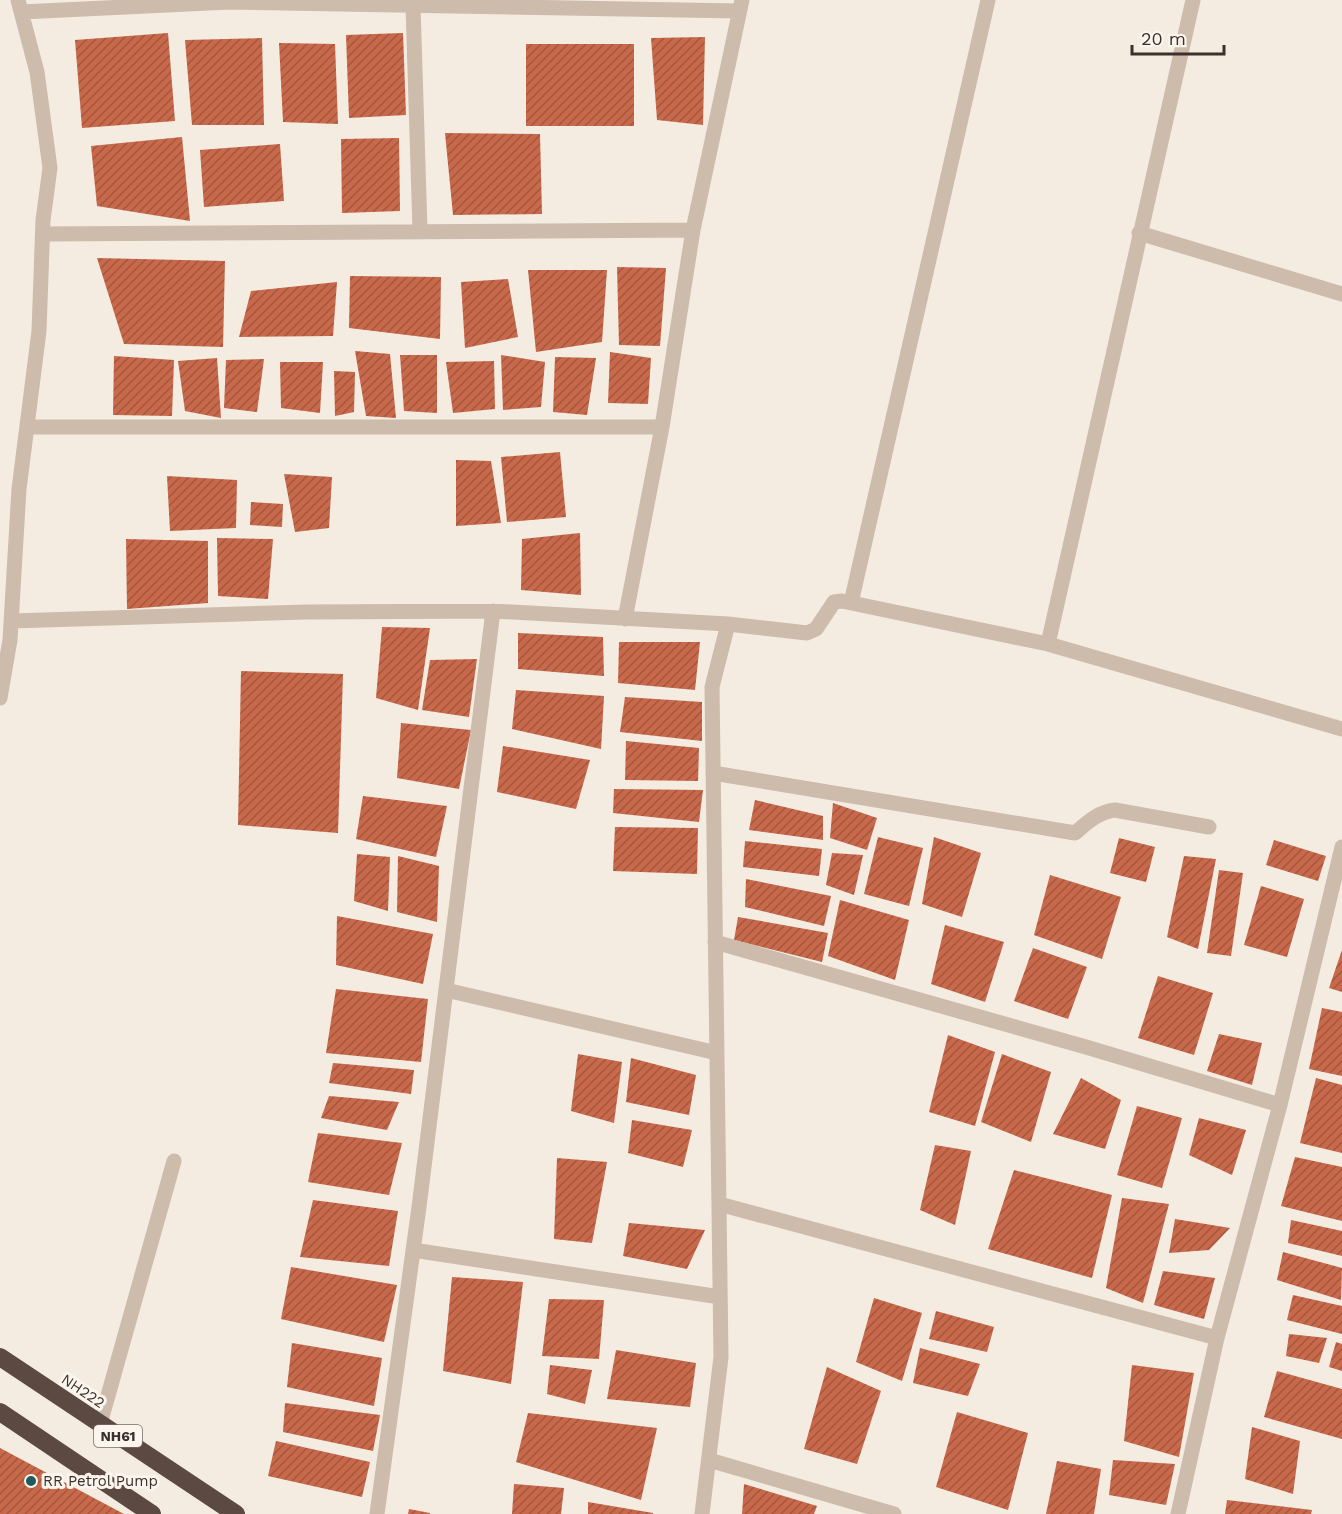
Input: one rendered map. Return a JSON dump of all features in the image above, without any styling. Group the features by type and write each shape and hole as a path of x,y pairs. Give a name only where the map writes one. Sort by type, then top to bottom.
{"highway":[{"name":"NH222","path":"0,1357 236,1514"},
{"path":"0,1412 152,1514"}],"street":[{"path":"851,603 988,0"},
{"path":"1048,644 1193,0"},
{"path":"0,698 5,636 11,621 19,489 39,331 43,234 50,168 46,121 37,72 20,6 230,1 413,6 740,5 693,230 662,427 625,619"},
{"path":"413,6 420,230"},
{"path":"43,234 693,230"},
{"path":"1139,233 1342,294"},
{"path":"27,427 662,427"},
{"path":"11,621 307,612 493,611 728,624 807,633 816,630 834,602 851,603 1048,644 1342,729"},
{"path":"376,1514 413,1250 493,611"},
{"path":"702,1514 721,1357 712,687 728,624"},
{"path":"713,773 1075,833 1105,811 1115,810 1209,827"},
{"path":"1178,1514 1216,1338 1280,1105 1342,847"},
{"path":"715,942 1086,1047 1280,1105"},
{"path":"446,990 717,1053"},
{"path":"100,1424 174,1161"},
{"path":"719,1204 1216,1338"},
{"path":"413,1250 720,1297"},
{"path":"709,1460 894,1514"}],"building":[{"path":"168,33 175,121 82,128 75,40"},
{"path":"403,33 406,115 349,118 346,35"},
{"path":"705,37 703,125 657,120 651,38"},
{"path":"262,38 264,125 192,125 185,40"},
{"path":"279,43 335,44 338,124 283,122"},
{"path":"526,44 634,44 634,126 526,126"},
{"path":"445,133 540,134 542,214 453,215"},
{"path":"182,137 190,221 97,206 91,146"},
{"path":"399,138 400,211 342,213 341,139"},
{"path":"280,144 284,201 204,207 200,150"},
{"path":"97,258 225,261 223,347 124,344"},
{"path":"617,267 666,268 660,346 619,345"},
{"path":"528,270 607,270 602,342 536,352"},
{"path":"350,276 441,277 440,339 349,328"},
{"path":"508,279 518,337 465,348 461,282"},
{"path":"337,282 333,336 239,337 251,291"},
{"path":"355,351 390,354 396,418 366,416"},
{"path":"610,352 651,358 648,404 608,403"},
{"path":"400,355 437,355 437,413 404,411"},
{"path":"501,355 545,362 541,407 503,410"},
{"path":"114,356 174,360 172,416 113,415"},
{"path":"555,357 596,358 587,415 553,412"},
{"path":"217,358 221,418 185,411 178,361"},
{"path":"264,359 257,412 224,408 226,360"},
{"path":"494,361 495,409 453,413 446,362"},
{"path":"280,362 323,362 320,413 281,408"},
{"path":"334,371 355,372 354,412 335,416"},
{"path":"560,452 566,517 507,522 501,457"},
{"path":"456,460 491,461 501,523 456,526"},
{"path":"284,474 332,477 329,528 295,532"},
{"path":"167,476 237,480 236,528 170,531"},
{"path":"251,502 283,504 282,527 250,525"},
{"path":"580,533 581,595 521,590 522,539"},
{"path":"217,538 273,539 268,599 218,596"},
{"path":"126,539 208,541 208,603 127,609"},
{"path":"382,627 430,628 418,710 376,698"},
{"path":"518,633 603,637 604,676 518,669"},
{"path":"619,642 700,642 695,690 618,683"},
{"path":"477,659 469,717 422,710 430,660"},
{"path":"241,671 343,674 338,833 238,825"},
{"path":"516,690 604,696 601,749 512,729"},
{"path":"625,697 702,702 702,741 620,732"},
{"path":"401,723 471,730 459,789 397,778"},
{"path":"626,741 699,748 698,781 625,780"},
{"path":"503,746 590,760 576,809 497,792"},
{"path":"614,789 703,790 699,822 613,813"},
{"path":"363,796 447,806 436,857 356,839"},
{"path":"755,800 823,816 823,840 749,830"},
{"path":"833,803 877,818 867,850 830,838"},
{"path":"615,827 698,828 697,874 613,871"},
{"path":"878,837 923,848 909,906 864,894"},
{"path":"934,837 981,853 962,917 922,904"},
{"path":"1119,838 1155,847 1146,882 1110,873"},
{"path":"1274,840 1326,856 1318,881 1266,865"},
{"path":"745,841 822,849 819,876 743,867"},
{"path":"832,853 863,855 854,895 826,885"},
{"path":"357,854 390,857 388,911 354,901"},
{"path":"398,856 439,866 437,922 397,912"},
{"path":"1184,856 1216,859 1198,949 1167,937"},
{"path":"1219,870 1243,873 1231,956 1207,953"},
{"path":"1050,875 1121,897 1102,959 1034,935"},
{"path":"746,879 831,896 824,926 745,907"},
{"path":"1261,886 1304,899 1287,957 1244,945"},
{"path":"840,900 909,920 895,980 828,956"},
{"path":"337,916 433,934 423,984 336,965"},
{"path":"738,917 828,933 822,962 734,940"},
{"path":"945,925 1004,942 985,1002 931,984"},
{"path":"1033,948 1087,967 1068,1019 1014,1001"},
{"path":"1342,950 1342,992 1329,988"},
{"path":"1158,976 1213,993 1194,1055 1138,1038"},
{"path":"336,989 428,999 421,1062 326,1053"},
{"path":"1322,1008 1342,1012 1342,1076 1309,1069"},
{"path":"1219,1034 1262,1043 1252,1085 1207,1071"},
{"path":"948,1035 995,1052 975,1126 929,1112"},
{"path":"578,1054 622,1062 614,1123 571,1111"},
{"path":"1002,1054 1051,1072 1031,1142 981,1122"},
{"path":"631,1058 696,1075 689,1115 626,1102"},
{"path":"333,1063 414,1070 411,1094 329,1083"},
{"path":"1081,1078 1121,1100 1105,1149 1053,1134"},
{"path":"1316,1078 1342,1085 1342,1153 1300,1143"},
{"path":"329,1096 399,1102 387,1130 321,1118"},
{"path":"1137,1106 1182,1118 1162,1188 1117,1175"},
{"path":"1199,1118 1246,1130 1232,1175 1189,1155"},
{"path":"632,1120 692,1130 683,1167 628,1153"},
{"path":"318,1133 402,1143 389,1195 308,1182"},
{"path":"935,1145 971,1151 955,1225 920,1210"},
{"path":"1295,1157 1342,1167 1342,1221 1281,1206"},
{"path":"557,1158 607,1162 592,1243 554,1239"},
{"path":"1014,1170 1112,1195 1092,1278 988,1249"},
{"path":"1122,1198 1169,1204 1143,1303 1106,1288"},
{"path":"313,1200 398,1211 389,1266 300,1257"},
{"path":"1175,1219 1230,1228 1209,1250 1169,1253"},
{"path":"1291,1220 1342,1231 1342,1256 1288,1243"},
{"path":"629,1223 705,1230 687,1269 623,1256"},
{"path":"1283,1252 1342,1268 1341,1300 1277,1280"},
{"path":"291,1267 397,1285 384,1342 281,1319"},
{"path":"1163,1271 1215,1278 1204,1319 1154,1305"},
{"path":"452,1277 523,1282 511,1384 443,1371"},
{"path":"1293,1295 1342,1306 1342,1334 1287,1320"},
{"path":"874,1298 922,1313 902,1381 856,1362"},
{"path":"549,1299 604,1300 599,1359 542,1356"},
{"path":"936,1311 994,1327 987,1352 929,1339"},
{"path":"1289,1334 1327,1338 1319,1363 1286,1356"},
{"path":"1336,1342 1342,1344 1342,1371 1329,1367"},
{"path":"292,1343 382,1358 374,1406 287,1387"},
{"path":"920,1348 980,1364 968,1396 913,1383"},
{"path":"616,1350 696,1363 690,1407 607,1399"},
{"path":"550,1365 592,1370 585,1404 547,1394"},
{"path":"1132,1365 1194,1373 1179,1457 1124,1441"},
{"path":"827,1367 881,1391 857,1464 804,1449"},
{"path":"1277,1371 1342,1389 1342,1439 1264,1417"},
{"path":"285,1403 380,1415 373,1451 283,1432"},
{"path":"957,1412 1028,1433 1008,1510 936,1487"},
{"path":"528,1413 657,1428 641,1500 516,1462"},
{"path":"1252,1427 1300,1441 1293,1494 1245,1479"},
{"path":"276,1441 370,1462 362,1497 268,1476"},
{"name":"RR Petrol Pump","path":"0,1448 124,1514 0,1514"},
{"path":"1113,1460 1175,1464 1166,1505 1109,1495"},
{"path":"1057,1461 1101,1469 1094,1514 1046,1514"},
{"path":"514,1484 564,1488 561,1514 512,1514"},
{"path":"744,1484 817,1506 814,1514 742,1514"},
{"path":"1227,1500 1312,1510 1311,1514 1225,1514"},
{"path":"588,1502 653,1513 653,1514 588,1514"},
{"path":"409,1509 430,1513 430,1514 408,1514"}],"place":[{"name":"RR Petrol Pump","path":"31,1481"}]}
